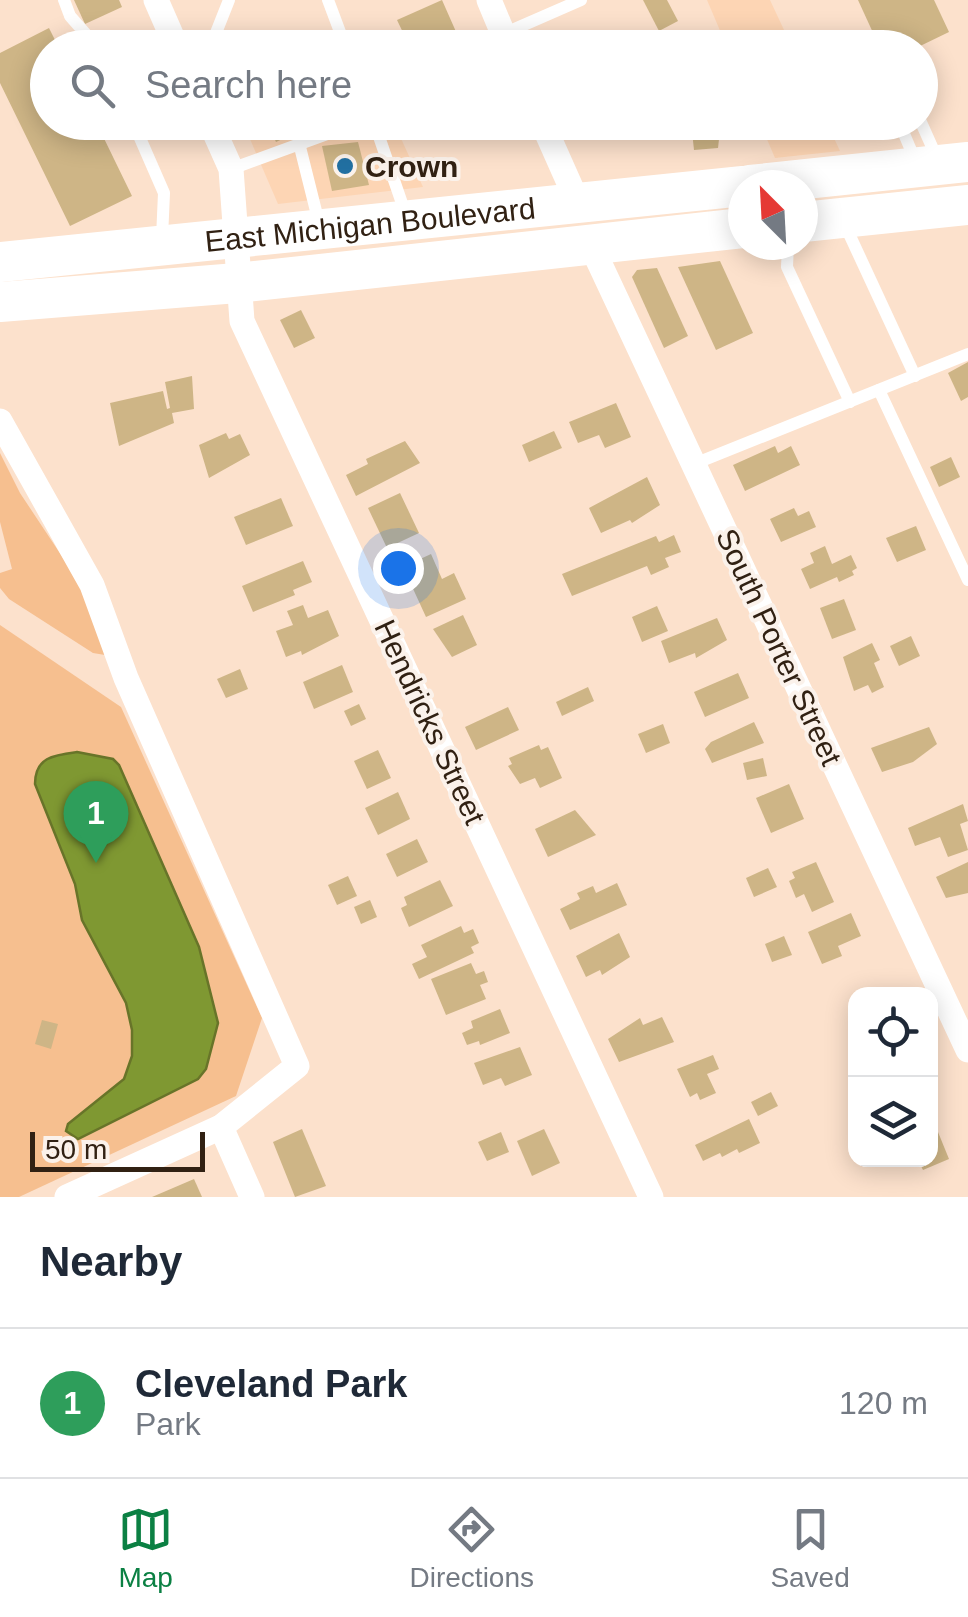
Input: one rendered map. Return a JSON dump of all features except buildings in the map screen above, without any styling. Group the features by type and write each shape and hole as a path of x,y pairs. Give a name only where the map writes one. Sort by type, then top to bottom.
{"main road":[{"path":"818,178 942,165"},
{"name":"East Michigan Boulevard","path":"0,262 728,188"},
{"path":"822,220 965,212"},
{"name":"East Michigan Boulevard","path":"0,302 238,283 728,229"}],"street":[{"path":"156,0 169,30"},
{"path":"489,0 502,30"},
{"name":"Hendricks Street","path":"218,140 230,169 242,320 651,1197"},
{"path":"550,140 578,203"},
{"path":"942,165 965,212"},
{"name":"South Porter Street","path":"590,243 968,1050"},
{"path":"0,422 92,584 126,678 297,1066 221,1127 67,1197"},
{"path":"221,1127 252,1197"}],"lane":[{"path":"64,0 70,16 82,30"},
{"path":"217,30 229,0"},
{"path":"328,0 339,30"},
{"path":"526,30 581,0"},
{"path":"141,140 164,193 162,247"},
{"path":"230,169 310,140"},
{"path":"380,140 408,221"},
{"path":"917,140 942,165"},
{"path":"930,140 942,165"},
{"path":"299,144 321,230"},
{"path":"822,220 915,376"},
{"path":"787,260 787,267 850,402"},
{"path":"694,464 968,354"},
{"path":"879,390 968,580"}],"shaded area":[{"path":"707,0 770,0 784,30 720,30"},
{"path":"250,140 402,140 423,187 278,204"},
{"path":"767,140 835,140 840,151 775,158"},
{"path":"0,453 20,493 79,582 105,655 93,653 9,599 0,588 0,573 12,569 0,522"},
{"path":"0,625 121,707 262,1018 236,1096 19,1197 0,1197"},
{"path":"77,752 113,759 119,765 199,947 218,1023 206,1069 198,1079 78,1139 66,1131 68,1124 124,1079 132,1056 132,1030 126,1003 82,920 75,884 35,784 38,768 47,759"}],"place":[{"name":"Crown","path":"345,166"},
{"name":"Cleveland Park","path":"96,863"}]}
